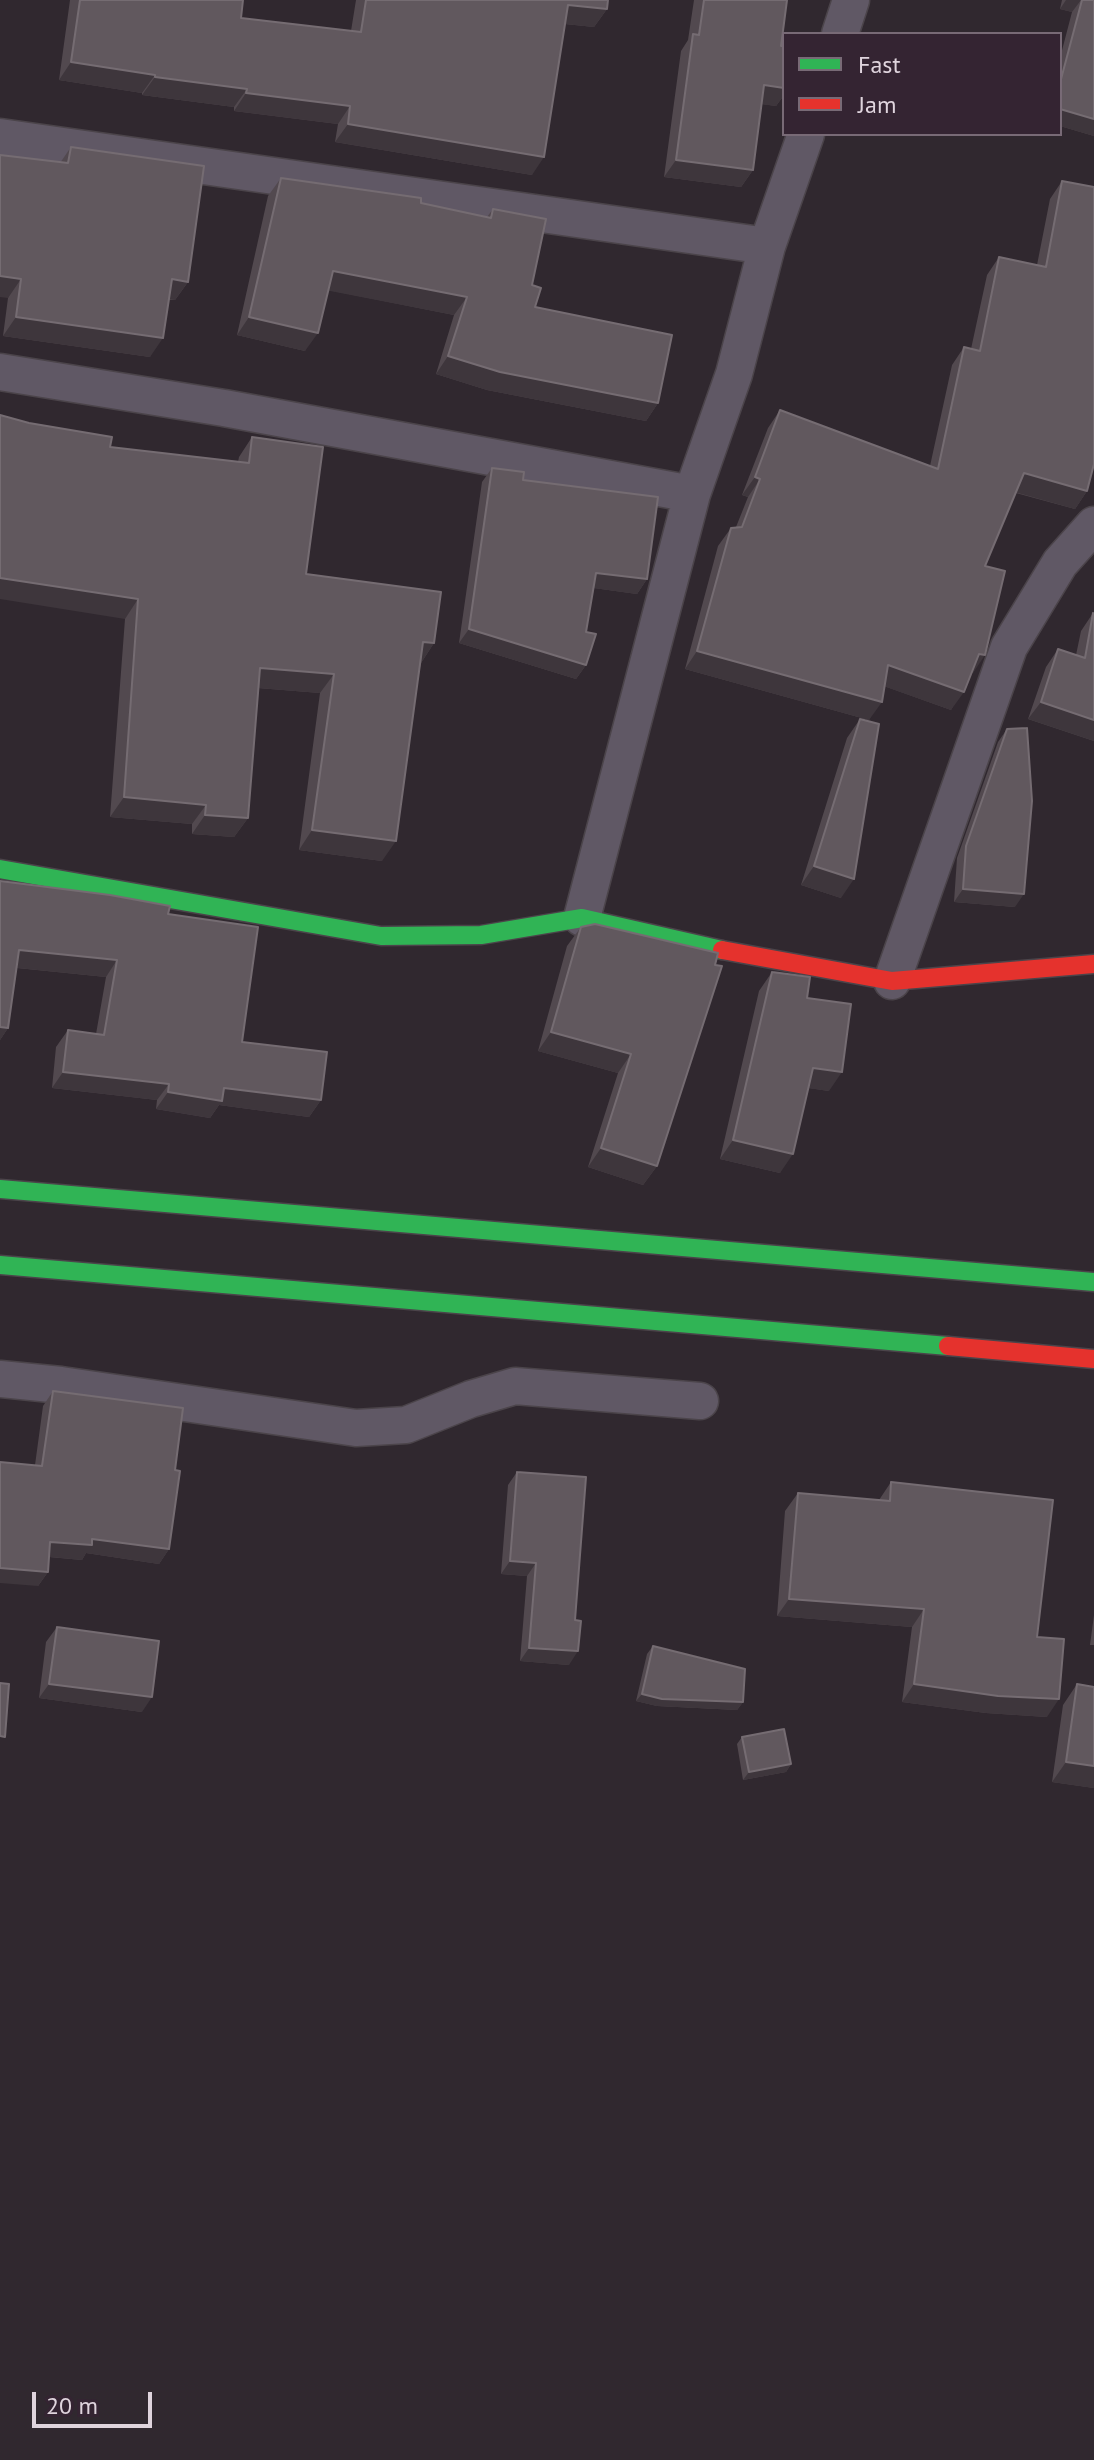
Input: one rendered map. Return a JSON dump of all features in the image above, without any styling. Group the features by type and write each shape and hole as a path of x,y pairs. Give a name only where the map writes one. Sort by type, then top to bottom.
{"main road":[{"path":"0,869 381,936 481,935 582,918 714,949 892,981 1094,964"},
{"path":"0,1189 1094,1282"},
{"path":"0,1265 1094,1359"}],"street":[{"path":"841,32 851,0"},
{"path":"582,918 692,494 734,374 767,246 805,136"},
{"path":"0,137 767,246"},
{"path":"0,372 224,408 692,494"},
{"path":"892,981 1009,647 1060,563 1094,525"},
{"path":"0,1379 356,1428 406,1425 471,1399 515,1386 700,1401"}],"building":[{"path":"80,0 243,0 241,18 361,32 366,0 608,0 607,9 568,5 544,157 348,124 350,106 246,93 247,89 71,62"},
{"path":"704,0 787,0 781,46 782,88 764,85 753,170 676,160 693,34 699,35"},
{"path":"1082,0 1094,0 1094,119 1062,110 1062,75"},
{"path":"71,147 204,166 188,282 172,279 163,338 16,317 21,279 0,276 0,155 68,163"},
{"path":"281,178 421,198 421,203 491,218 493,209 546,219 532,285 541,288 535,307 672,335 658,403 500,372 448,356 467,297 333,271 318,333 249,317"},
{"path":"1062,181 1094,187 1094,464 1087,491 1024,473 985,566 1005,571 985,655 979,654 964,692 888,665 882,702 697,651 731,528 742,527 760,479 755,477 780,410 938,469 964,347 980,351 999,257 1046,267"},
{"path":"0,415 112,437 110,447 249,463 252,437 323,447 306,574 441,592 434,643 423,642 396,841 312,830 334,674 260,668 248,818 205,815 206,805 124,797 138,599 0,578"},
{"path":"492,468 524,472 523,480 658,497 647,579 596,573 586,632 596,634 586,665 469,629"},
{"path":"1093,613 1094,720 1041,702 1058,649 1085,658"},
{"path":"860,719 879,724 854,879 814,866"},
{"path":"1027,728 1032,801 1024,894 963,889 966,846 1007,729"},
{"path":"0,881 110,895 170,906 168,914 258,927 242,1042 327,1052 321,1100 224,1088 222,1101 168,1092 169,1084 63,1072 68,1030 104,1035 117,960 19,950 8,1028 0,1027"},
{"path":"595,924 718,953 715,965 722,966 657,1166 601,1148 631,1054 551,1032 581,927"},
{"path":"772,972 810,977 807,998 851,1004 842,1072 813,1068 793,1154 733,1140"},
{"path":"53,1391 183,1408 175,1470 180,1471 169,1549 92,1539 92,1545 50,1542 48,1572 0,1568 0,1462 42,1466"},
{"path":"517,1472 586,1477 575,1620 581,1621 578,1651 529,1648 536,1563 510,1561"},
{"path":"891,1482 1053,1500 1037,1637 1064,1639 1059,1699 998,1696 914,1684 924,1609 789,1599 798,1493 890,1501"},
{"path":"57,1627 159,1641 152,1697 49,1684"},
{"path":"653,1646 745,1669 743,1702 662,1699 642,1694"},
{"path":"0,1683 9,1684 5,1737 0,1736"},
{"path":"1077,1684 1094,1687 1094,1766 1066,1762"},
{"path":"784,1729 791,1764 749,1772 742,1737"}],"traffic: fast":[{"path":"0,869 381,936 481,935 582,918 722,950"},
{"path":"0,1189 1094,1282"},
{"path":"0,1265 948,1346"}],"traffic: jam":[{"path":"722,950 892,981 1094,964"},
{"path":"948,1346 1094,1359"}]}
